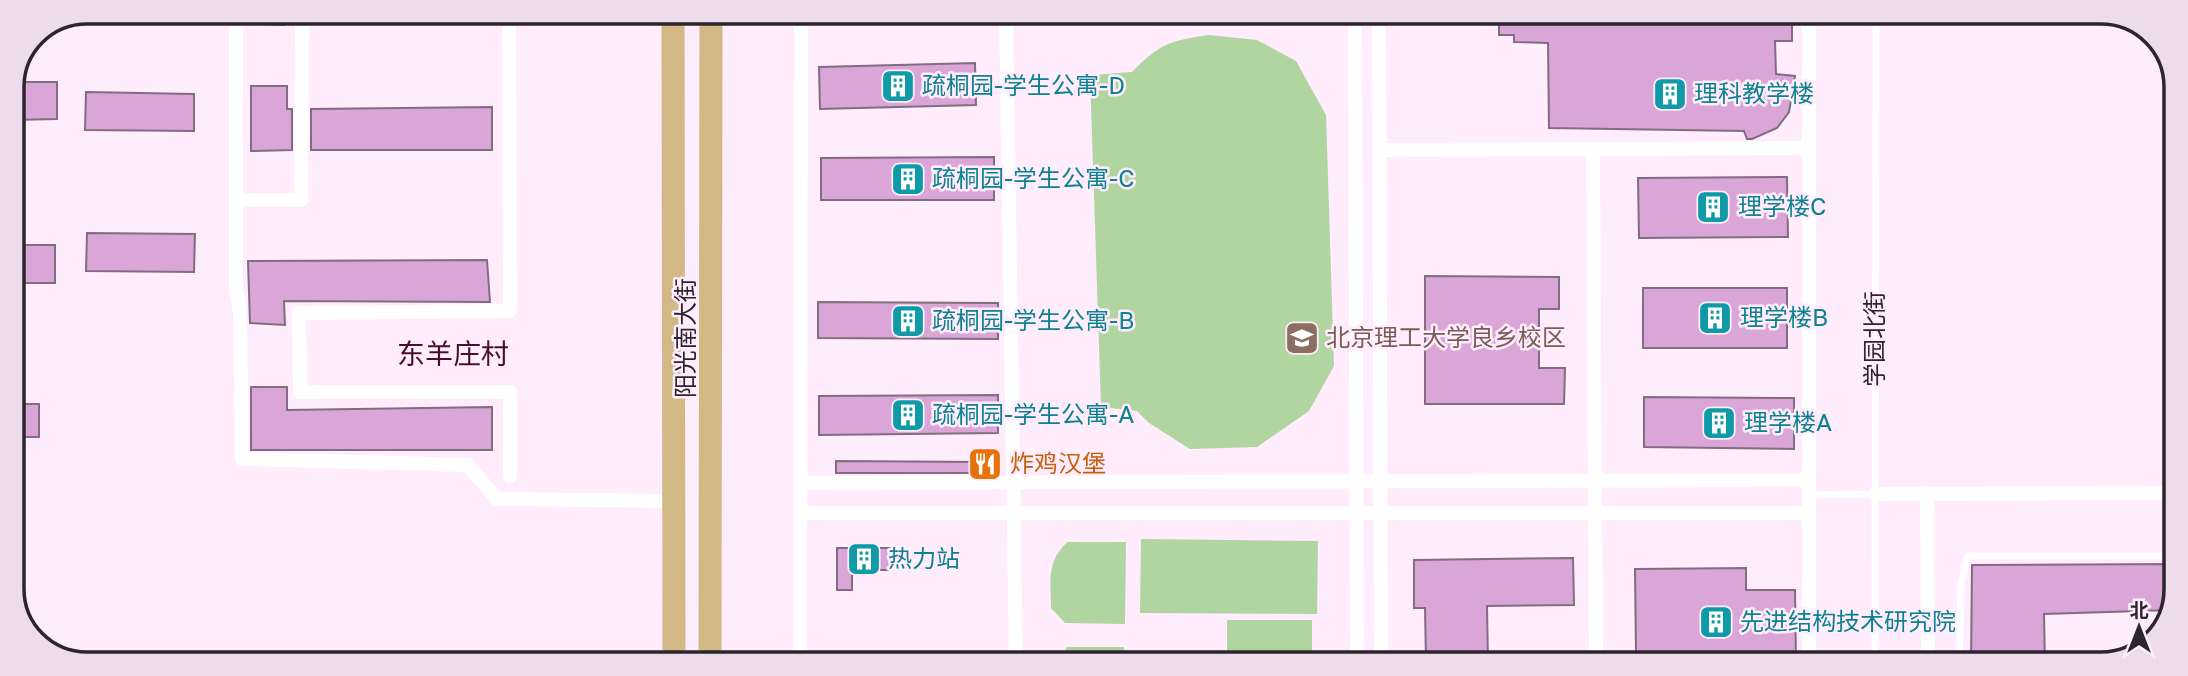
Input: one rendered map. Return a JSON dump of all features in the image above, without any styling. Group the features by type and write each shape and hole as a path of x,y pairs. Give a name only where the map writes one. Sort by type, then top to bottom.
{"main road":[{"name":"阳光南大街","path":"673,24 674,652"},
{"name":"阳光南大街","path":"710,652 711,24"}],"street":[{"path":"236,24 236,200 242,459 468,465 497,499 674,501"},
{"path":"236,200 302,200 302,24"},
{"path":"509,24 510,311 299,313 300,392 510,392 510,476"},
{"path":"800,652 801,24"},
{"path":"1006,24 1013,483 1016,513 1016,652"},
{"path":"1355,24 1357,652"},
{"path":"1379,24 1381,652"},
{"path":"1809,24 1809,652"},
{"path":"1381,150 1809,148"},
{"path":"1593,149 1596,652"},
{"path":"800,484 1808,480"},
{"path":"1927,493 1928,652"},
{"path":"1874,494 2164,493"},
{"path":"800,513 1809,513"}],"lane":[{"name":"学园北街","path":"1875,652 1876,24"},
{"path":"1809,495 1874,494"},
{"path":"1959,652 1961,584 1968,556 2164,556"}],"green space":[{"path":"1209,35 1257,40 1296,61 1326,115 1334,366 1309,411 1257,447 1190,449 1149,423 1137,411 1101,407 1090,75 1132,72 1166,45"},
{"path":"1141,539 1318,541 1317,614 1140,613"},
{"path":"1068,542 1126,542 1125,624 1065,623 1051,608 1053,564"},
{"path":"1227,620 1312,620 1312,652 1227,652"},
{"path":"1066,647 1124,647 1124,652 1066,652"},
{"path":"1174,651 1216,651 1216,652"}],"building":[{"name":"理科教学楼","path":"1499,24 1792,24 1792,41 1775,41 1776,74 1795,76 1789,112 1777,128 1752,139 1747,139 1744,131 1549,128 1548,43 1514,42 1514,35 1499,35"},
{"name":"疏桐园-学生公寓-D","path":"975,63 976,105 820,109 819,67"},
{"path":"25,82 57,82 57,119 24,120"},
{"path":"251,86 287,86 287,109 292,109 292,150 251,151"},
{"path":"86,92 194,94 194,131 85,130"},
{"path":"492,107 492,150 311,150 311,109"},
{"name":"疏桐园-学生公寓-C","path":"994,157 994,200 821,200 821,158"},
{"name":"理学楼C","path":"1787,177 1788,237 1639,238 1638,178"},
{"path":"87,233 195,234 194,272 86,271"},
{"path":"24,245 55,245 55,283 24,283"},
{"path":"487,260 490,302 284,301 285,325 250,323 248,261"},
{"path":"1425,276 1559,277 1559,309 1539,309 1539,368 1565,368 1564,404 1425,404"},
{"name":"理学楼B","path":"1643,288 1787,288 1787,348 1643,348"},
{"name":"疏桐园-学生公寓-B","path":"818,302 998,303 998,339 818,338"},
{"path":"251,387 287,387 287,410 492,407 492,450 251,450"},
{"name":"疏桐园-学生公寓-A","path":"998,395 998,433 819,435 819,396"},
{"name":"理学楼A","path":"1644,397 1794,398 1794,449 1644,447"},
{"path":"25,404 39,404 39,437 25,437"},
{"path":"836,461 981,462 981,473 836,473"},
{"name":"热力站","path":"837,548 891,548 891,570 852,570 852,590 837,590"},
{"path":"1573,558 1574,605 1487,606 1488,652 1426,652 1425,608 1414,608 1414,560"},
{"path":"2164,564 2163,597 2160,610 2044,614 2045,652 1971,652 1972,565"},
{"name":"先进结构技术研究院","path":"1746,568 1746,590 1795,590 1796,652 1636,652 1635,569"}],"place":[{"name":"疏桐园-学生公寓-D","path":"898,86"},
{"name":"理科教学楼","path":"1670,94"},
{"name":"疏桐园-学生公寓-C","path":"908,179"},
{"name":"理学楼C","path":"1713,207"},
{"name":"理学楼B","path":"1715,318"},
{"name":"疏桐园-学生公寓-B","path":"908,321"},
{"name":"北京理工大学良乡校区","path":"1302,338"},
{"name":"疏桐园-学生公寓-A","path":"908,415"},
{"name":"理学楼A","path":"1719,423"},
{"name":"炸鸡汉堡","path":"985,464"},
{"name":"热力站","path":"864,559"},
{"name":"先进结构技术研究院","path":"1716,622"}],"district":[{"name":"东羊庄村","path":"453,354"}]}
